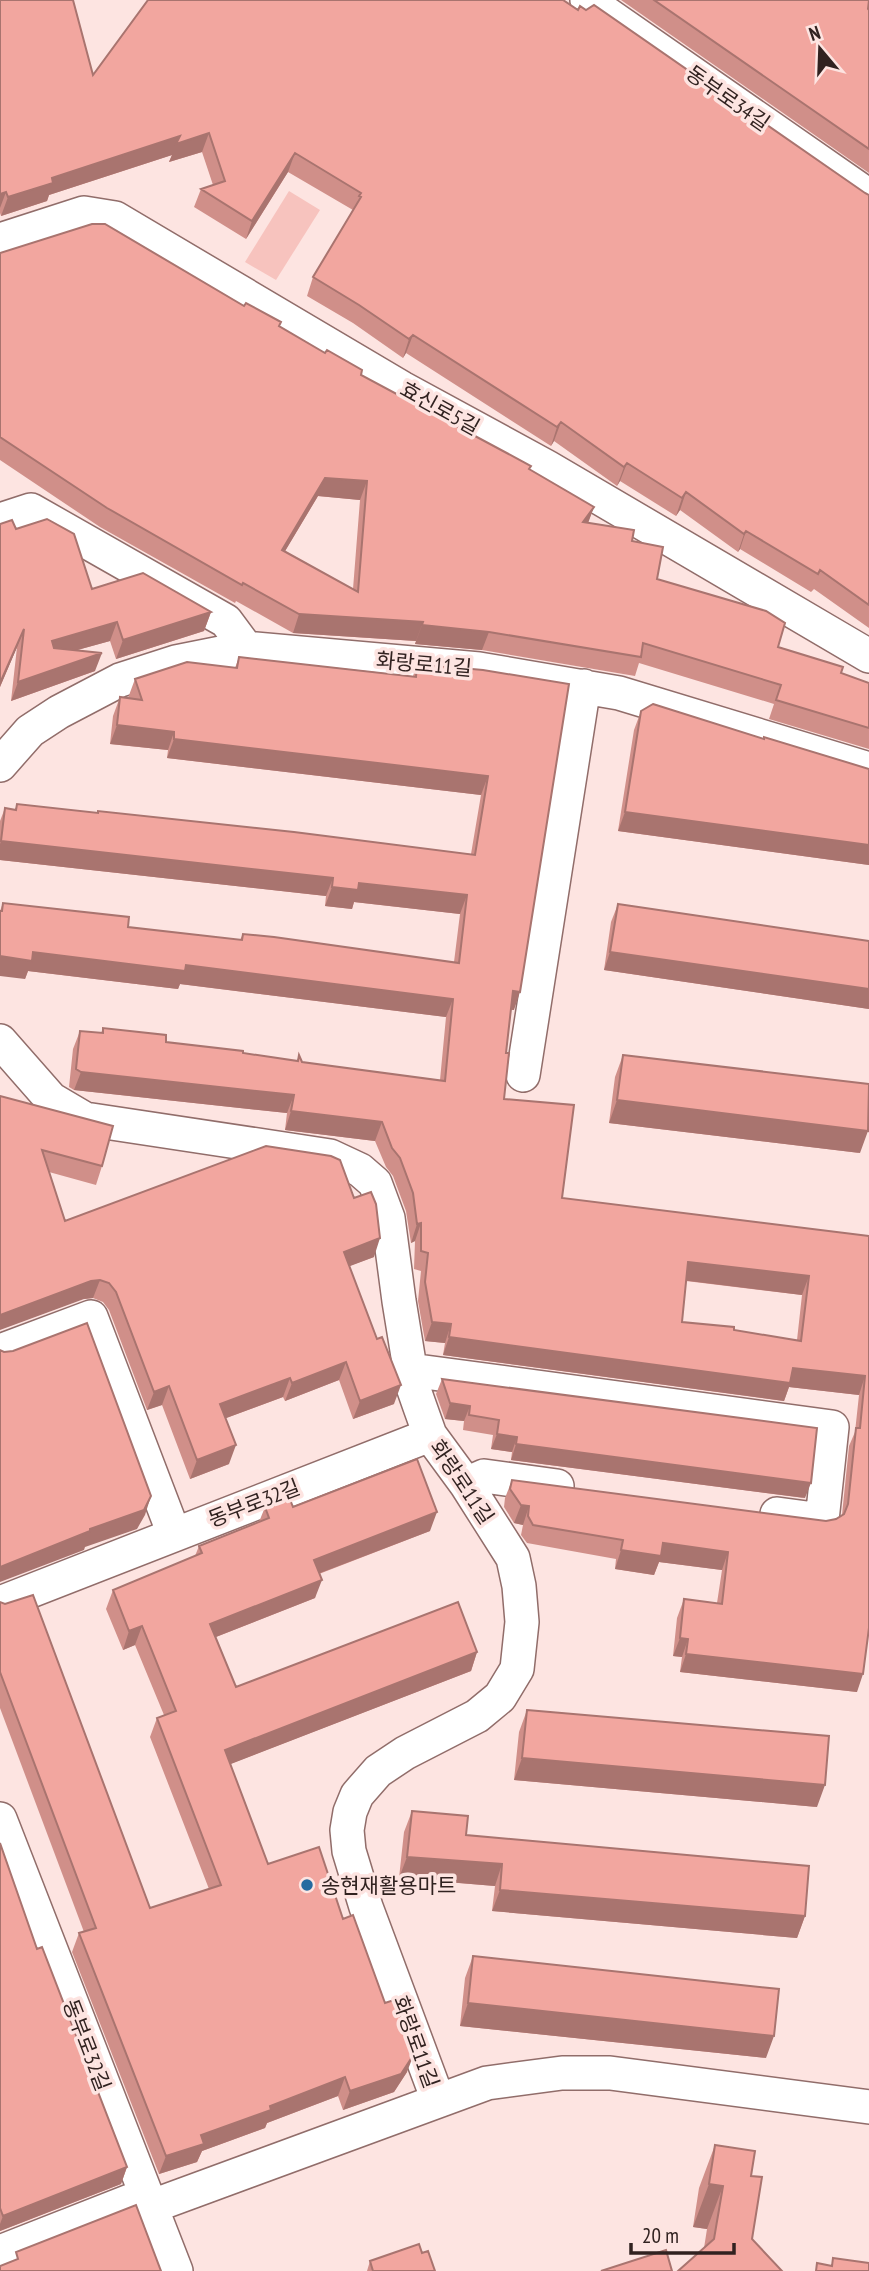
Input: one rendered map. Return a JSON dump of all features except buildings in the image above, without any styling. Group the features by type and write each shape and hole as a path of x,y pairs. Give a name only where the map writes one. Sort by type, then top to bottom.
{"street":[{"name":"동부로34길","path":"587,0 869,196"},
{"name":"효신로5길","path":"0,240 84,214 115,218 390,381 547,467 869,656"},
{"path":"0,520 31,510 226,621 247,648"},
{"name":"화랑로11길","path":"0,765 30,731 59,712 120,680 176,662 247,648 479,669 619,692 869,769"},
{"path":"523,1074 584,686"},
{"name":"화랑로11길","path":"0,1041 51,1099 85,1119 330,1156 360,1170 375,1184 388,1218 410,1370 419,1407 430,1435 466,1484 513,1558 522,1622 517,1669 500,1698 477,1716 405,1753 378,1771 357,1795 350,1812 347,1830 349,1851 366,1907 438,2100"},
{"path":"0,1350 91,1317 174,1534"},
{"path":"410,1370 832,1426 821,1520 741,1510"},
{"name":"동부로32길","path":"0,1603 430,1435"},
{"path":"466,1484 484,1476 592,1490"},
{"name":"동부로32길","path":"0,1819 177,2271"},
{"name":"화랑로11길","path":"0,2252 487,2083 562,2073 610,2073 869,2107"}],"shaded area":[{"path":"289,191 320,210 276,280 245,262"}],"place":[{"name":"송현재활용마트","path":"307,1885"}]}
